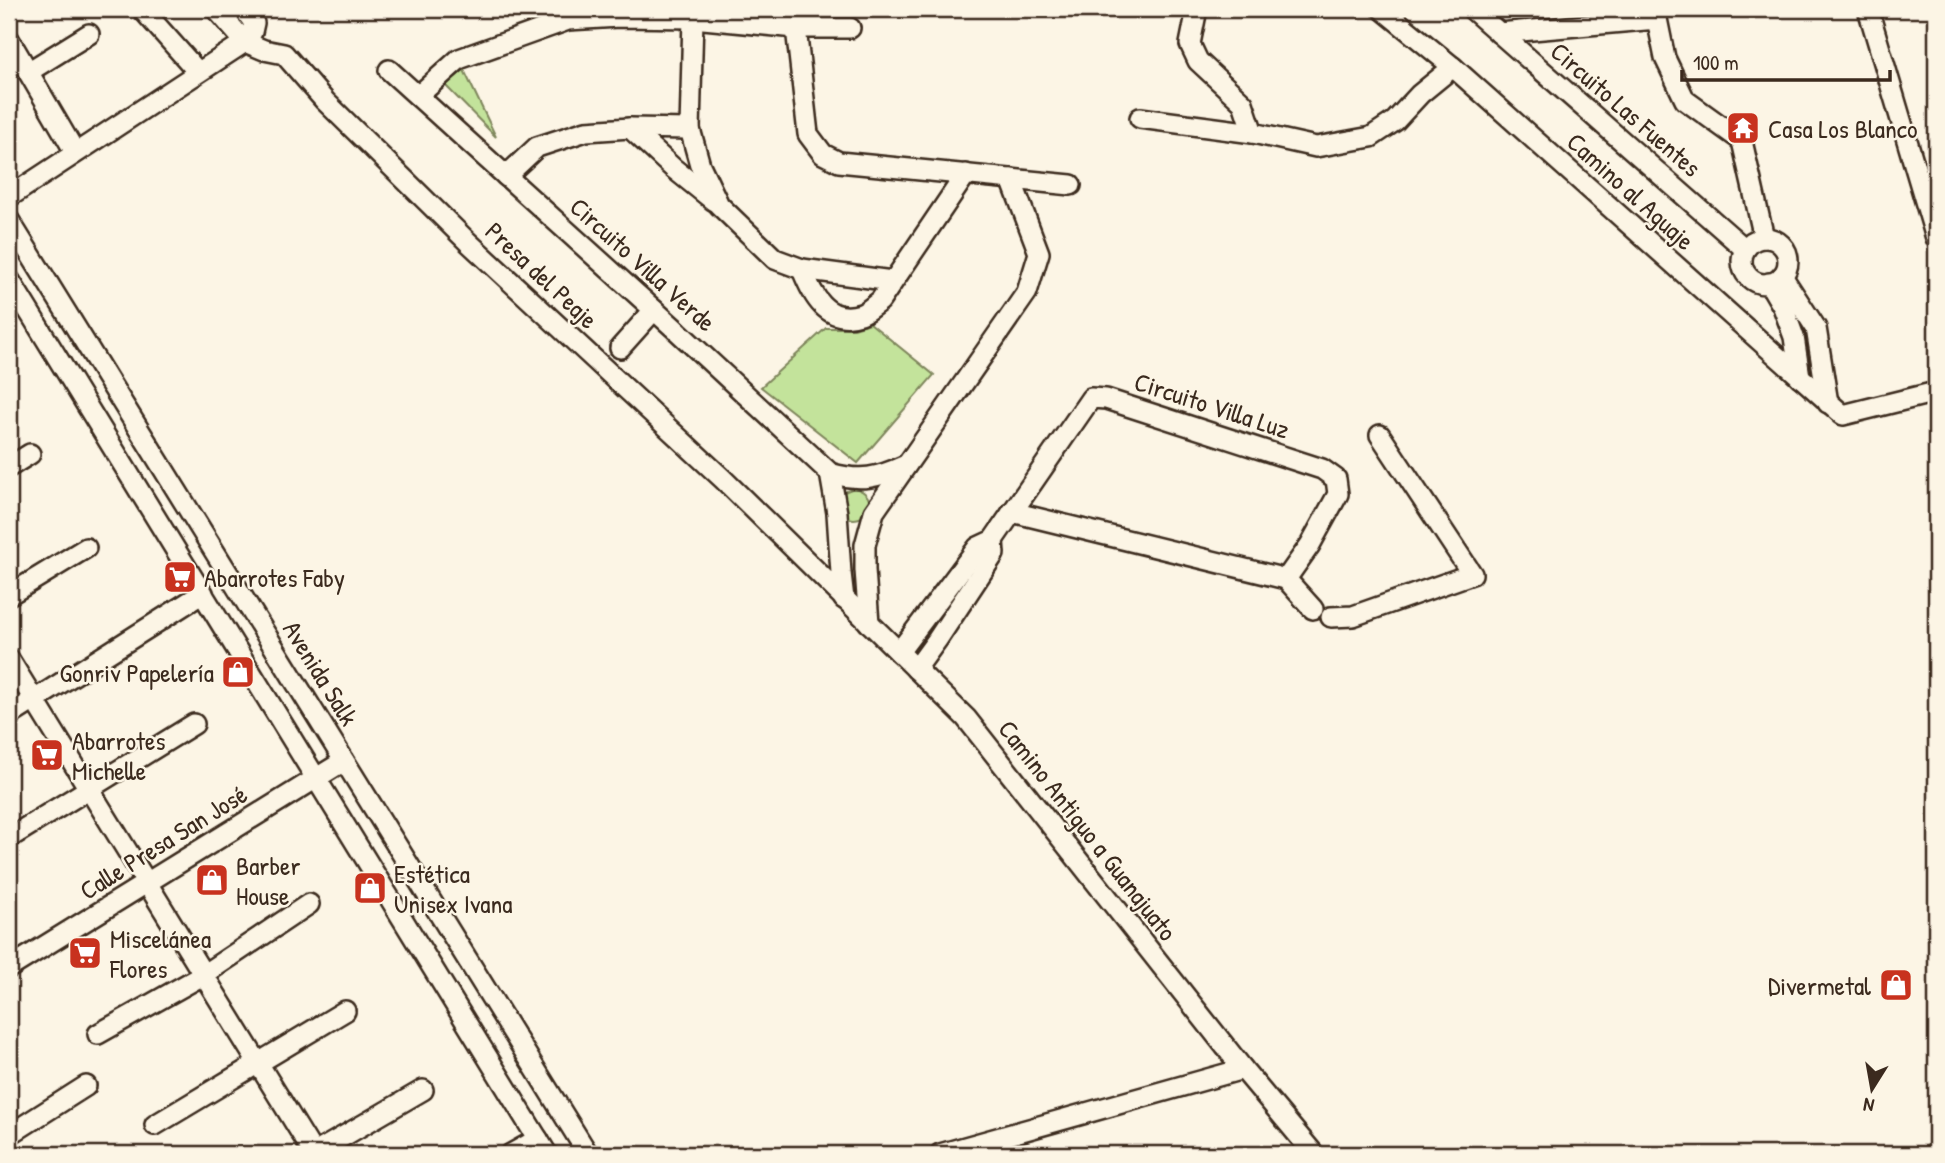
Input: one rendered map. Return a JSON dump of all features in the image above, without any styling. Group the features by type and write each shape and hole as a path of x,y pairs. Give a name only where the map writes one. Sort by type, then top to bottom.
{"street":[{"path":"142,9 198,72"},
{"path":"216,9 245,42"},
{"path":"9,197 245,42 253,32 254,23 244,9"},
{"path":"1197,9 1189,44 1198,61 1243,103 1253,133"},
{"name":"Camino al Aguaje","path":"1382,9 1453,67 1836,409"},
{"name":"Circuito Las Fuentes","path":"1472,9 1745,249"},
{"path":"1868,9 1936,239"},
{"path":"694,13 690,129 700,165 719,205"},
{"path":"418,96 459,59 570,15 619,17 694,13 796,28 850,27"},
{"path":"1499,33 1656,14"},
{"name":"Circuito Las Fuentes","path":"1656,14 1665,58 1685,100 1742,141 1764,238"},
{"path":"796,28 808,134 823,154 839,162 1071,185"},
{"path":"28,72 89,34"},
{"path":"9,38 75,152"},
{"name":"Presa del Peaje","path":"245,42 264,50 285,54 326,101 467,241 723,479 801,556"},
{"path":"1140,118 1253,133 1316,147 1371,136 1395,121 1420,94 1453,67"},
{"name":"Circuito Villa Verde","path":"389,70 830,473 855,479 873,478 906,465"},
{"path":"506,176 537,147 586,131 631,128 690,129"},
{"path":"631,128 673,168 719,205 775,259 802,269 892,281"},
{"path":"802,269 812,294 825,309 843,316 862,314 880,301 965,174"},
{"path":"869,623 864,545 874,512 1027,292 1039,253 1012,179"},
{"name":"Avenida Salk","path":"9,220 588,1154"},
{"path":"1776,280 1755,281 1744,271 1742,256 1750,243 1764,238 1772,239 1784,247 1788,262 1776,280 1794,337 1800,377"},
{"path":"9,279 542,1147 512,1154"},
{"path":"1776,280 1816,328 1836,409 1936,392"},
{"path":"620,348 654,310"},
{"path":"1794,337 1816,328"},
{"name":"Circuito Villa Luz","path":"899,652 978,547 993,541 1091,398 1107,399 1322,469 1335,479 1338,494 1310,545 1286,579"},
{"path":"1331,617 1353,616 1472,574 1380,436"},
{"path":"9,467 30,454"},
{"path":"830,473 837,513 844,599"},
{"path":"855,479 869,493 874,512"},
{"path":"1012,512 1286,579 1313,609"},
{"name":"Circuito Villa Luz","path":"916,669 994,554 993,541"},
{"path":"9,595 86,548"},
{"name":"Camino Antiguo a Guanajuato","path":"801,556 966,718 1243,1069 1314,1154"},
{"path":"841,572 865,570"},
{"path":"9,716 203,593"},
{"path":"9,659 313,1154 423,1090"},
{"path":"9,838 194,724"},
{"name":"Calle Presa San José","path":"9,968 344,761"},
{"path":"98,1034 203,975 309,904"},
{"path":"155,1125 345,1011"},
{"path":"940,1154 1243,1069"},
{"path":"9,1135 86,1087"}],"green space":[{"path":"464,70 496,137 445,85"},
{"path":"870,323 934,375 858,463 761,387 826,328 854,328"},
{"path":"854,488 862,491 870,502 866,514 854,519 845,517 841,495"}],"place":[{"name":"Casa Los Blanco","path":"1743,128"},
{"name":"Abarrotes Faby","path":"180,577"},
{"name":"Gonriv Papelería","path":"238,672"},
{"name":"Abarrotes Michelle","path":"47,755"},
{"name":"Barber House","path":"212,880"},
{"name":"Estética Unisex Ivana","path":"370,888"},
{"name":"Miscelánea Flores","path":"85,953"},
{"name":"Divermetal","path":"1896,985"}]}
